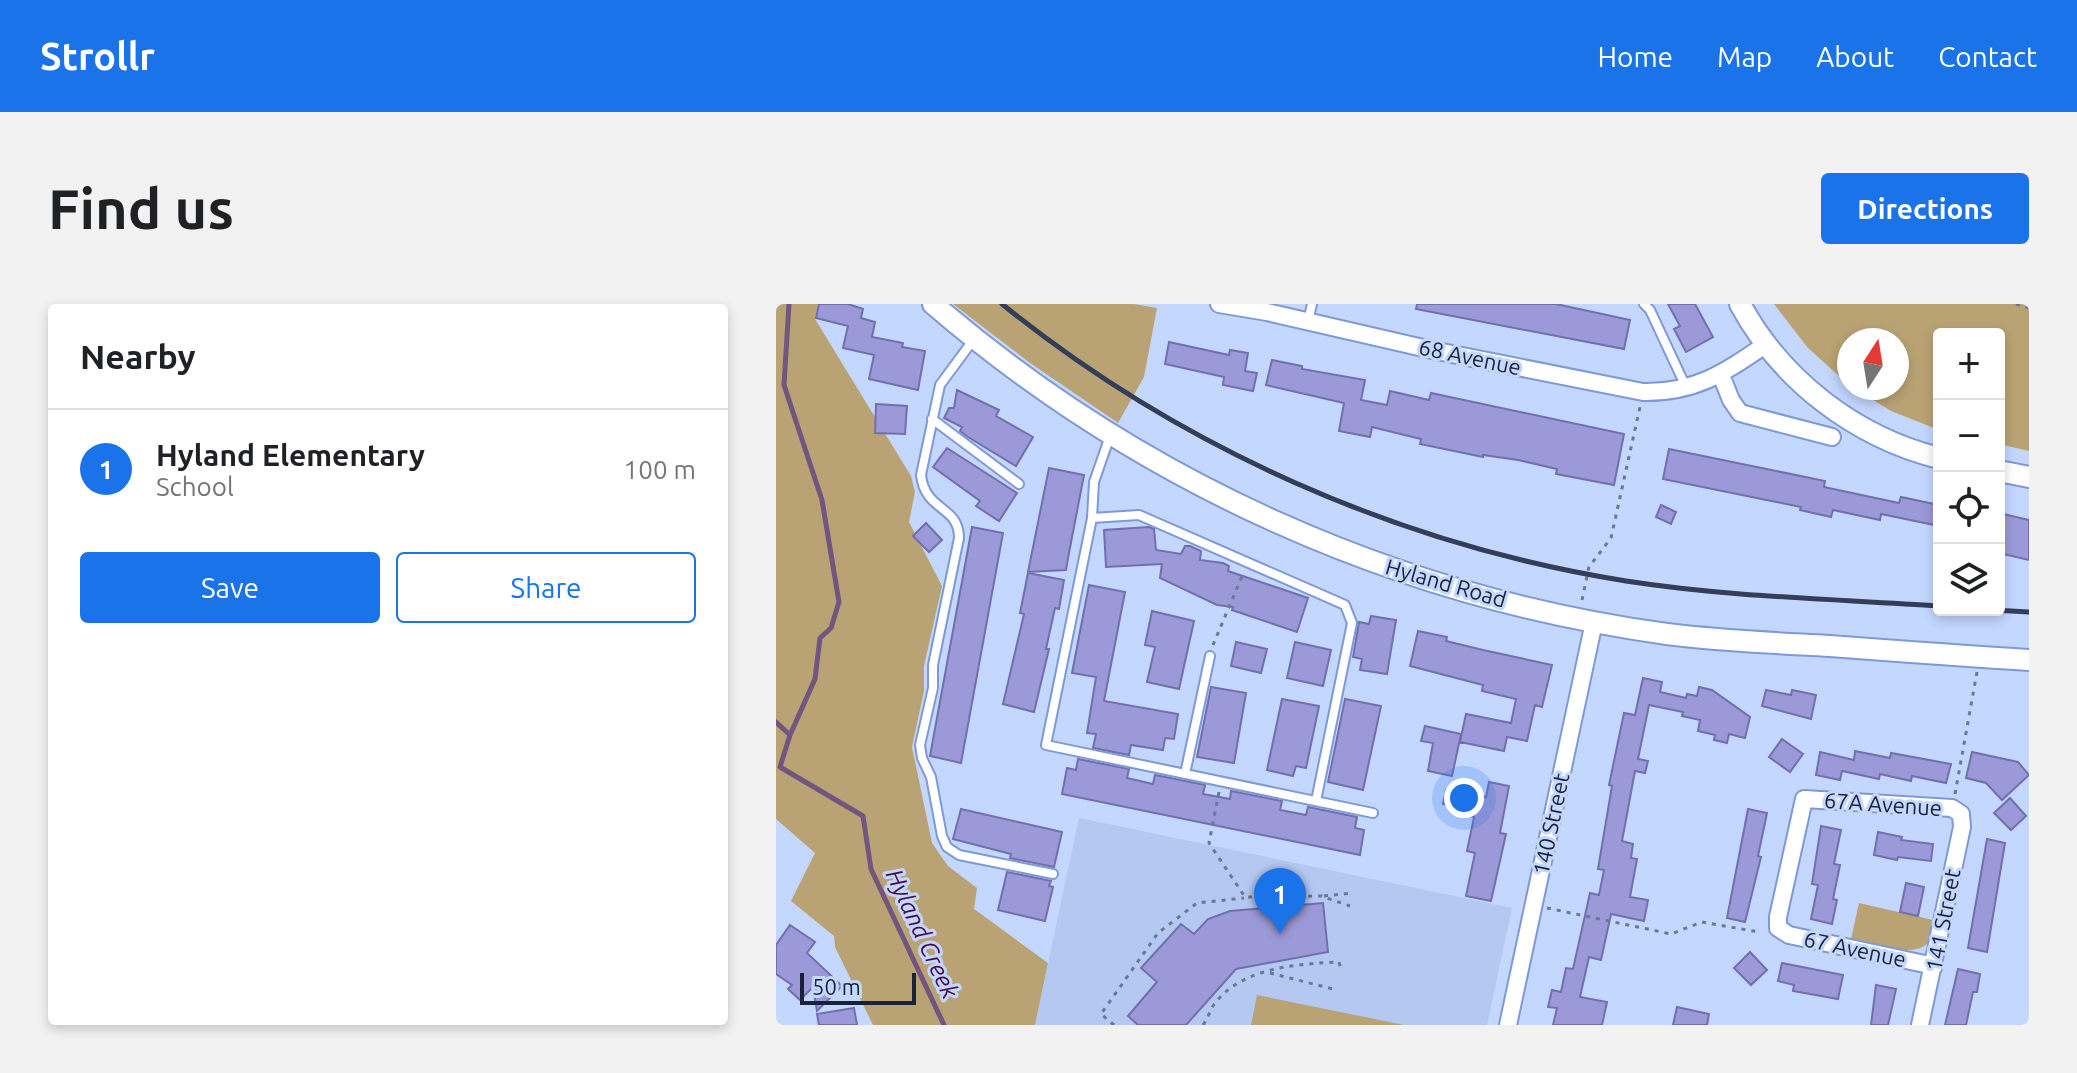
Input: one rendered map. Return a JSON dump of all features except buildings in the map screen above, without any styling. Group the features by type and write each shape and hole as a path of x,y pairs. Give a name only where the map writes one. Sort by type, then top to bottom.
{"street":[{"name":"Hyland Road","path":"933,304 1046,393 1210,492 1352,554 1453,587 1718,639 2029,660"},
{"name":"68 Avenue","path":"1219,304 1310,312 1432,350 1632,391 1687,388 1721,375 1765,345"},
{"path":"1740,304 1765,345 1813,393 1850,421 1898,445 1933,456"},
{"path":"1721,375 1734,407 1740,413 1832,437"},
{"path":"2004,472 2029,477"},
{"name":"140 Street","path":"1508,1025 1587,615"},
{"name":"67A Avenue","path":"1778,928 1804,799 1952,808 1961,814"},
{"name":"141 Street","path":"1920,1025 1962,827 1961,814"},
{"name":"67 Avenue","path":"1778,928 1789,935 1934,966"}],"lane":[{"path":"1644,304 1650,310 1687,388"},
{"path":"974,339 940,385 921,475 922,488 930,500 953,516 959,526 959,538 920,745 931,777 942,836 947,847 959,855 1053,874"},
{"path":"932,419 1019,484"},
{"path":"1111,435 1094,482 1092,518 1046,745 1373,813"},
{"path":"1092,518 1139,515 1345,605 1352,623 1316,801"},
{"path":"1185,774 1210,656"}],"path":[{"path":"2016,304 2029,308"},
{"path":"1587,615 1589,567 1611,538 1640,404"},
{"path":"1210,656 1248,562"},
{"path":"1954,796 1977,672"},
{"path":"1222,781 1209,843 1245,897"},
{"path":"1114,1025 1101,1014 1158,933 1197,903 1245,897 1352,893"},
{"path":"1321,896 1350,906"},
{"path":"1543,907 1671,934 1702,922 1759,932"},
{"path":"1203,1025 1215,1003 1244,980 1299,964 1339,962 1341,969"},
{"path":"1267,972 1333,989"}],"shaded area":[{"path":"776,304 818,304 815,319 911,476 915,492 909,522 942,586 924,666 924,691 912,747 932,843 948,866 977,888 974,909 1048,963 1035,1025 873,1025 835,947 834,936 791,901 815,853 776,819"},
{"path":"953,304 1134,304 1157,308 1144,377 1118,423 1030,363"},
{"path":"1774,304 2029,304 2029,451 2005,445 2005,328 1933,328 1933,428 1891,411 1873,400 1909,400 1909,328 1837,328 1837,374 1808,348"},
{"path":"1079,818 1512,908 1487,1025 1035,1025"},
{"path":"1859,903 1933,920 1930,939 1925,946 1906,950 1851,939"},
{"path":"1257,995 1404,1025 1251,1025"}],"waterway":[{"path":"789,304 784,385 822,500 839,602 831,628 820,638 815,679 790,735"},
{"name":"Hyland Creek","path":"776,722 790,735 780,767 863,816 871,869 944,1025"}],"railway":[{"path":"1002,304 1071,356 1143,403 1218,445 1296,483 1376,516 1458,543 1541,565 1626,581 1743,594 1933,606"},
{"path":"2005,611 2029,612"}],"place":[{"name":"Hyland Elementary","path":"1280,934"}]}
